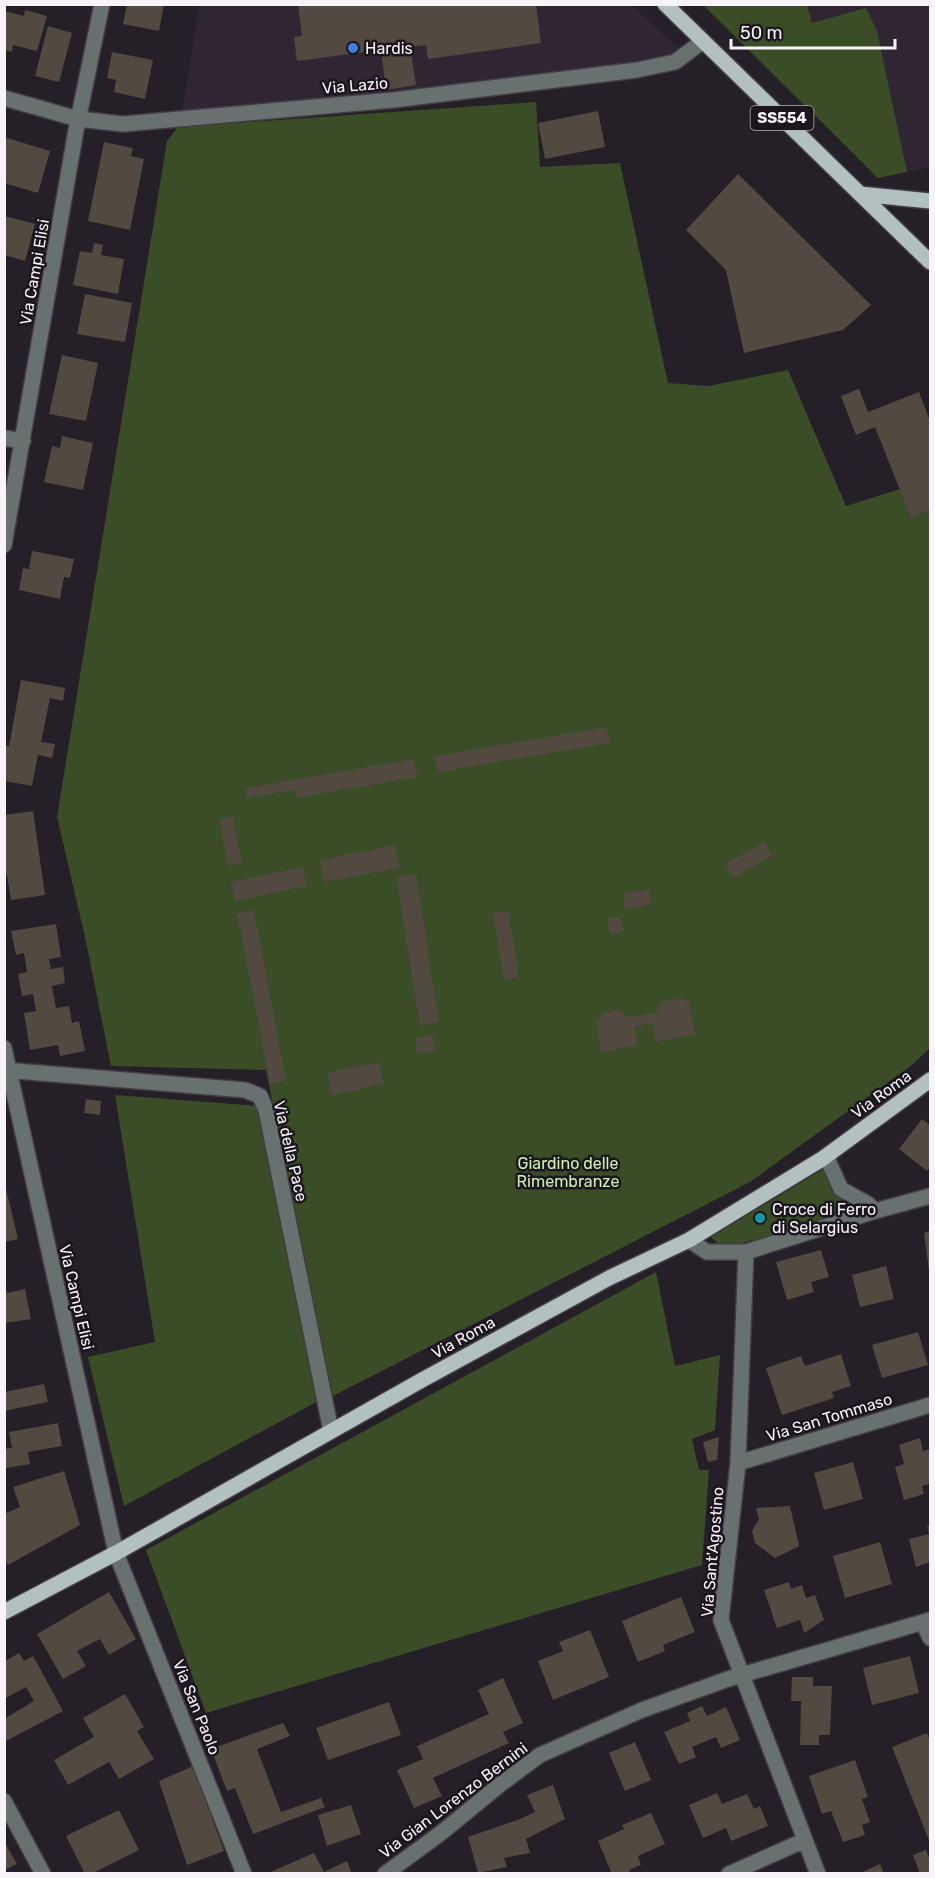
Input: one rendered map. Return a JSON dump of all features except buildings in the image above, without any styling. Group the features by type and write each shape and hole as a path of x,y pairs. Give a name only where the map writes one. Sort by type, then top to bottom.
{"main road":[{"name":"SS554","path":"665,4 930,262"},
{"path":"860,194 930,201"},
{"name":"Via Roma","path":"4,1612 116,1553 331,1431 609,1278 689,1240 826,1156 930,1080"}],"street":[{"name":"Via Campi Elisi","path":"4,545 78,119 102,4"},
{"name":"Via Lazio","path":"4,98 78,119 123,124 393,100 637,70 675,62 703,41"},
{"path":"4,438 23,441"},
{"name":"Via Campi Elisi","path":"4,1048 6,1070 116,1553"},
{"name":"Via della Pace","path":"6,1070 245,1090 260,1096 266,1110 331,1431"},
{"path":"826,1156 841,1190 875,1210"},
{"path":"689,1240 707,1252 746,1252 875,1210 930,1196"},
{"name":"Via Sant'Agostino","path":"746,1252 738,1463 721,1620 818,1874"},
{"name":"Via San Tommaso","path":"738,1463 930,1405"},
{"name":"Via San Paolo","path":"116,1553 244,1874"},
{"path":"927,1621 930,1638"},
{"name":"Via Gian Lorenzo Bernini","path":"385,1874 540,1755 642,1710 742,1674 927,1621"},
{"path":"4,1801 43,1874"},
{"path":"729,1874 805,1840"}],"shaded area":[{"path":"199,5 632,5 687,57 206,125 180,124"},
{"path":"807,5 930,5 930,167 907,172 877,32 812,23"}],"green space":[{"path":"703,5 807,5 812,23 866,8 877,31 907,172 878,178"},
{"name":"Giardino delle Rimembranze","path":"536,102 540,167 620,163 668,383 708,386 788,370 846,506 900,489 911,518 930,510 930,1048 912,1065 750,1182 331,1397 266,1070 111,1066 85,937 57,817 167,141 180,124 206,125"},
{"path":"115,1095 258,1106 320,1400 124,1506 88,1357 155,1342"},
{"path":"827,1167 850,1216 722,1248 711,1237"},
{"path":"656,1272 675,1366 720,1355 715,1430 692,1439 699,1470 709,1470 702,1565 206,1713 146,1550"}],"place":[{"name":"Hardis","path":"353,48"},
{"name":"Croce di Ferro di Selargius","path":"760,1218"}]}
